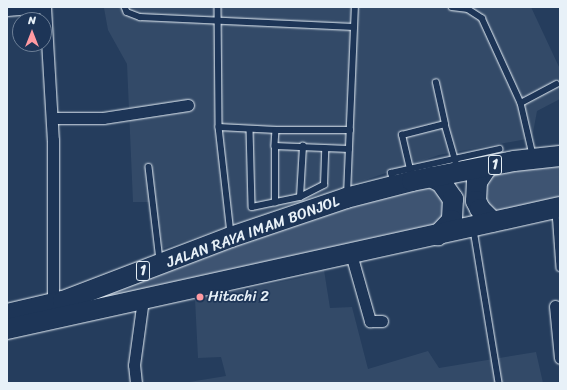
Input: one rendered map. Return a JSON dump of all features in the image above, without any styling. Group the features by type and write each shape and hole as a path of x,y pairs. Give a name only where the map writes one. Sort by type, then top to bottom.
{"highway":[{"name":"1","path":"412,178 457,165 487,167 560,156"},
{"path":"487,167 476,182 476,201 480,210 493,222"},
{"name":"JALAN RAYA IMAM BONJOL","path":"7,314 53,304 161,265 231,237 346,198 412,178"},
{"path":"412,178 441,182 453,199 452,220 438,236"},
{"name":"1","path":"438,236 558,208"},
{"name":"JALAN RAYA IMAM BONJOL","path":"7,329 438,236"}],"street":[{"path":"7,10 45,8 52,118 53,304"},
{"path":"52,118 103,118 188,104"},
{"path":"351,254 370,321 382,321"},
{"path":"136,383 134,365 143,299"},
{"path":"555,306 560,358"}],"lane":[{"path":"125,7 127,12 140,17 218,23 354,27"},
{"path":"218,7 219,127 231,237"},
{"path":"346,198 355,7"},
{"path":"452,7 468,9 482,18 521,103 533,159"},
{"path":"436,83 457,165 499,149"},
{"path":"521,103 556,84"},
{"path":"412,178 402,135 446,124"},
{"path":"219,127 276,130 350,130"},
{"path":"250,129 251,206 256,208 300,197 325,184 325,149"},
{"path":"275,203 276,130"},
{"path":"275,146 349,149"},
{"path":"300,197 302,146"},
{"path":"149,167 161,265"},
{"path":"558,208 560,268"},
{"path":"473,227 499,383"}],"shaded area":[{"path":"531,7 560,69 560,99 537,111 532,138 439,155 156,251 151,202 133,202 127,64 108,30 104,8"},
{"path":"560,156 560,207 493,222 475,191 481,174"},
{"path":"441,182 447,229 143,299 53,304 231,237"},
{"path":"324,270 330,308 352,307 368,369 428,351 439,368 536,352 543,383 183,383 226,376 221,357 198,358 195,299 300,278"}],"place":[{"name":"Hitachi 2","path":"200,297"}]}
